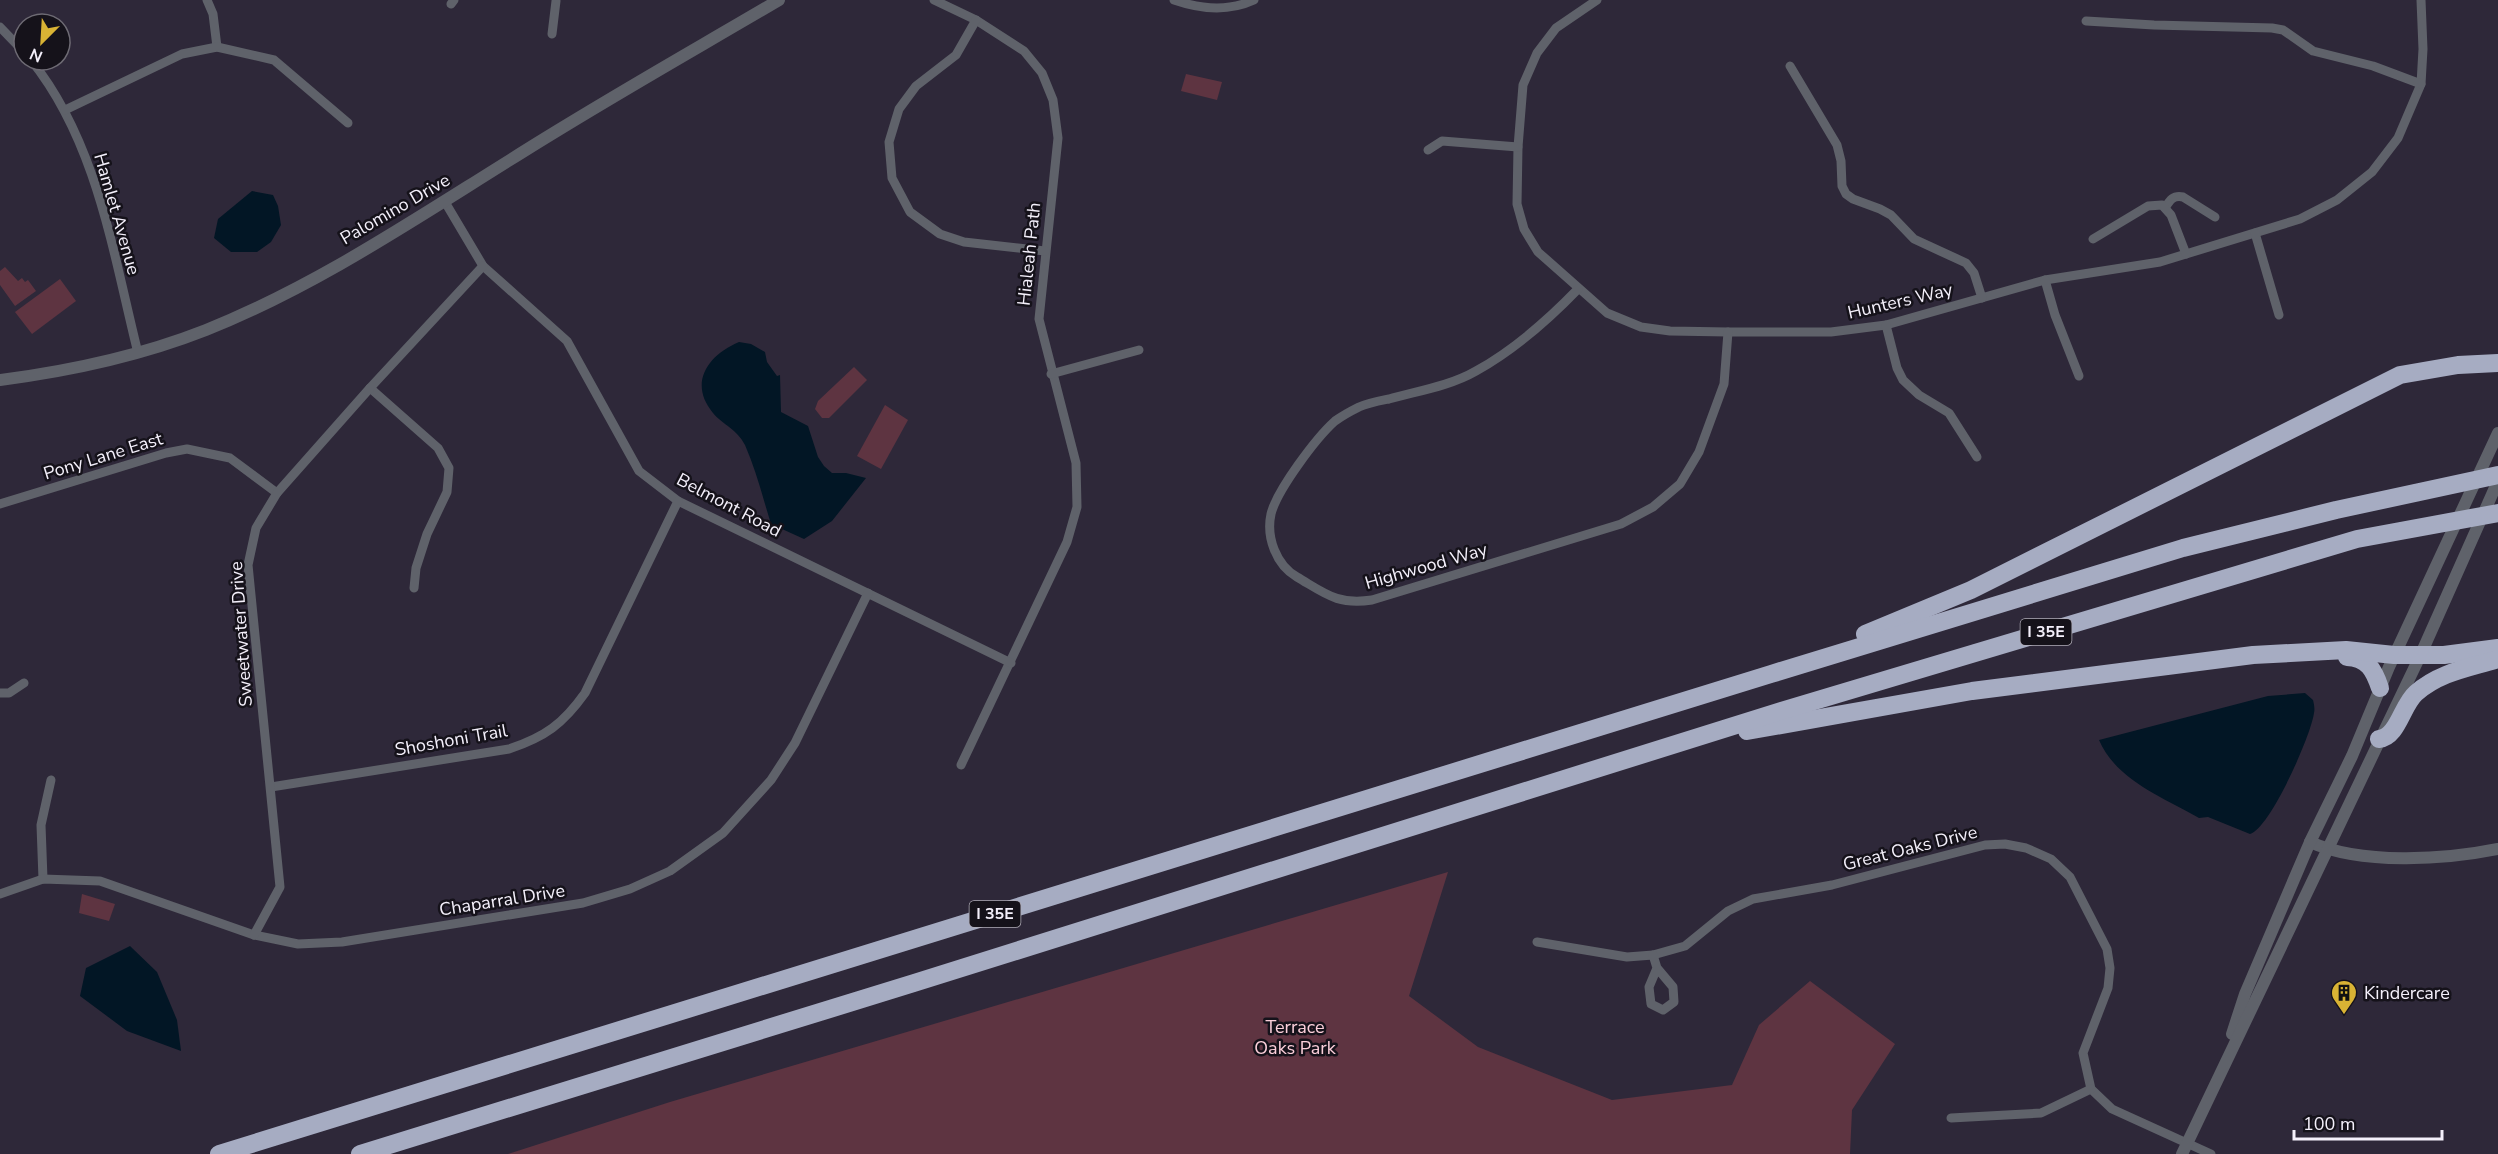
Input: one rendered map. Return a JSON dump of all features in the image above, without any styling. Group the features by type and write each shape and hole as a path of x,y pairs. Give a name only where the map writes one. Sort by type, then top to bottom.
{"highway":[{"path":"2411,372 2434,361 2498,350"},
{"path":"1771,674 1971,590 2400,375 2458,364 2498,363"},
{"name":"I 35E","path":"219,1154 2183,548 2423,490 2498,475"},
{"name":"I 35E","path":"360,1154 1781,711 2357,539 2498,513"},
{"path":"1682,743 1972,692 2253,654 2346,650 2394,655 2445,655 2498,648"},
{"path":"2283,653 2288,656 2363,659 2373,668 2380,688"},
{"path":"2379,740 2391,734 2404,708 2415,694 2426,686 2446,674 2498,659"}],"street":[{"path":"207,0 213,14 218,47"},
{"path":"552,34 555,0 561,0"},
{"name":"Palomino Drive","path":"0,380 60,372 138,353 205,330 275,300 445,202 511,159 779,0"},
{"name":"Hialeah Path","path":"934,0 976,20 1024,51 1042,73 1053,100 1058,138 1039,320 1051,374 1076,463 1077,507 1067,542 961,765"},
{"path":"1174,0 1194,7 1222,9 1254,0"},
{"name":"Hunters Way","path":"1597,0 1556,28 1537,53 1523,85 1518,147 1517,204 1524,229 1538,252 1578,289 1607,313 1641,327 1670,332 1831,332 1886,325 2045,280 2160,262 2300,219 2337,200 2372,172 2398,138 2421,84 2423,49 2421,0"},
{"path":"976,20 956,55 916,86 899,109 889,142 892,178 910,212 940,234 964,242 1046,251"},
{"path":"2086,21 2154,25 2272,27 2283,30 2313,51 2373,66 2421,84"},
{"path":"0,27 12,40"},
{"path":"65,110 182,54 218,47 274,60 348,123"},
{"path":"1790,66 1837,145 1841,161 1842,186 1846,194 1891,215 1914,239 1966,263 1974,273 1982,298"},
{"name":"Hamlet Avenue","path":"39,72 65,110 94,179 138,353"},
{"path":"1428,150 1442,141 1518,147"},
{"path":"2165,208 2172,198 2183,197 2215,217"},
{"name":"Belmont Road","path":"445,202 483,266 567,341 639,471 678,501 1011,663"},
{"path":"2093,238 2155,204 2165,208 2171,214 2186,254"},
{"path":"2255,233 2279,315"},
{"name":"Sweetwater Drive","path":"254,934 280,887 248,565 256,528 277,493 483,266"},
{"path":"2045,280 2055,315 2079,376"},
{"name":"Highwood Way","path":"1578,289 1544,323 1475,372 1447,384 1360,406 1336,421 1318,439 1276,498 1270,515 1270,534 1276,556 1289,572 1336,600 1354,603 1372,600 1621,524 1653,507 1680,484 1699,452 1724,384 1728,332"},
{"path":"1886,325 1897,368 1903,380 1919,395 1949,413 1977,457"},
{"path":"1051,374 1139,350"},
{"path":"370,388 438,448 449,468 447,492 427,534 416,568 414,588"},
{"path":"2220,1073 2245,994 2310,842 2352,756 2394,655 2498,433"},
{"name":"Pony Lane East","path":"0,504 166,453 187,449 230,458 277,493"},
{"path":"2184,1149 2421,654 2498,481"},
{"name":"Shoshoni Trail","path":"270,787 509,748 531,741 552,730 570,714 585,693 678,501"},
{"name":"Chaparral Drive","path":"0,894 43,879 100,881 254,934 298,944 342,942 583,903 630,889 669,871 723,833 771,780 795,743 868,593"},
{"path":"0,693 9,693 24,683"},
{"path":"43,879 40,825 51,780"},
{"path":"2310,842 2328,850 2430,859 2498,849"},
{"name":"Great Oaks Drive","path":"1537,942 1627,957 1653,955 1685,946 1728,911 1753,899 1832,885 1985,845 2005,844 2026,848 2051,859 2070,877 2108,949 2110,968 2108,988 2083,1053 2091,1089"},
{"path":"1653,955 1657,968"},
{"path":"1951,1118 2041,1113 2091,1089 2112,1109 2184,1149 2211,1154"}],"green space":[{"path":"1186,74 1222,82 1217,100 1181,91"},
{"path":"5,267 18,281 22,278 25,282 28,280 36,291 15,306 0,285 0,271"},
{"path":"60,279 76,301 32,334 15,312"},
{"path":"854,367 867,380 829,418 822,418 815,409 818,401"},
{"path":"885,405 908,420 881,469 857,456"},
{"name":"Terrace Oaks Park","path":"1448,872 1409,996 1478,1047 1612,1100 1732,1085 1759,1025 1810,981 1895,1044 1852,1110 1850,1154 508,1154 670,1102"},
{"path":"82,894 115,904 109,921 79,913"}],"water":[{"path":"252,191 273,195 278,206 281,225 271,242 257,252 231,252 214,238 218,219"},
{"path":"739,342 751,344 765,352 767,362 777,376 780,375 781,412 808,426 818,457 824,466 832,473 846,473 866,478 832,521 804,539 771,524 745,445 738,435 713,413 702,391 705,371 711,362 718,354"},
{"path":"2305,693 2313,700 2314,710 2306,741 2268,816 2250,834 2208,817 2199,818 2156,795 2117,766 2099,740 2268,696"},
{"path":"130,946 157,972 177,1020 181,1051 127,1031 80,996 86,968"}],"place":[{"name":"Kindercare","path":"2344,1016"}]}
